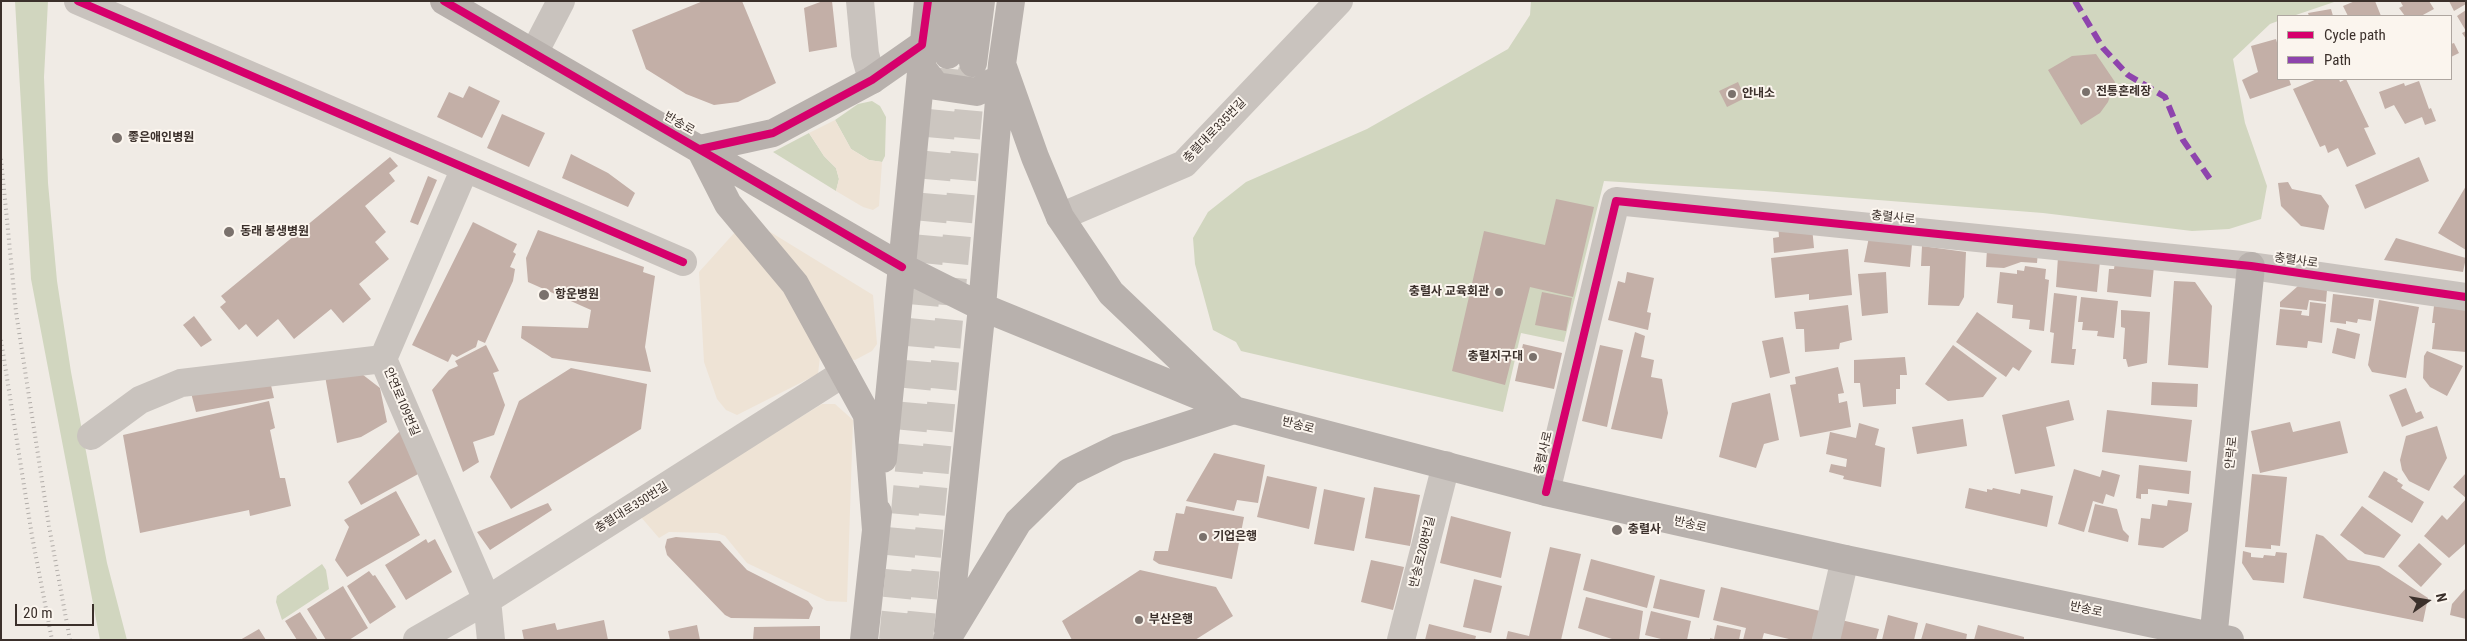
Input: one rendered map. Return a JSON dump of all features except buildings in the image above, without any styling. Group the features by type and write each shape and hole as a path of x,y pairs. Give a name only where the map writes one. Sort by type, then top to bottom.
{"main road":[{"name":"반송로","path":"444,1 902,267 982,307 1234,410 1446,464 1546,492 1845,559 2219,639"},
{"path":"864,640 902,267 921,55 928,1"},
{"path":"955,1 960,59 981,1"},
{"path":"947,639 982,307 1001,70 1011,1"},
{"path":"876,530 866,415 795,284 728,204 700,149 772,133 921,55"},
{"path":"921,55 936,86 976,92 1001,70"},
{"path":"947,639 1018,522 1069,472 1118,448 1234,410 1111,293 1060,217 1001,70"},
{"name":"안락로","path":"2219,639 2251,266"}],"street":[{"path":"78,1 682,262"},
{"path":"534,52 561,1"},
{"path":"860,1 865,54 872,80"},
{"name":"충렬대로335번길","path":"1060,217 1184,164 1339,1"},
{"name":"안연로109번길","path":"465,168 383,359 487,600 491,640"},
{"name":"충렬사로","path":"1546,492 1616,201 2251,266 2466,296"},
{"path":"91,436 140,400 181,383 383,359"},
{"name":"충렬대로350번길","path":"417,640 487,600 844,373"},
{"name":"반송로208번길","path":"1401,640 1446,464"},
{"path":"1826,640 1845,559"}],"green space":[{"path":"15,1 48,1 44,77 48,183 57,281 71,372 107,563 127,640 100,640 31,279"},
{"path":"1531,1 2337,1 2296,15 2277,15 2277,21 2270,24 2233,59 2245,123 2267,186 2261,219 2229,229 2192,231 2043,213 1764,191 1604,181 1564,342 1521,333 1503,412 1241,351 1236,342 1213,330 1195,264 1193,238 1208,212 1246,182 1367,129 1508,49 1530,15"},
{"path":"872,101 880,106 886,117 885,156 882,162 869,160 851,149 835,120 858,104"},
{"path":"809,133 824,156 836,168 839,179 836,191 773,152"},
{"path":"322,564 326,570 329,589 282,620 276,602 277,596"}],"shaded area":[{"path":"835,120 851,149 869,160 882,162 879,206 873,210 863,207 836,191 839,179 836,168 824,156 809,133"},
{"path":"754,222 873,295 877,344 872,351 855,360 849,359"},
{"path":"736,231 780,280 821,348 818,374 737,415 726,410 717,399 704,362 699,272"},
{"path":"822,404 835,404 853,420 847,602 827,601 747,563 725,536 717,533 669,532 659,538 640,516"}],"tunnel":[{"path":"893,640 948,55"},
{"path":"919,640 973,63"}],"railway":[{"path":"1,159 16,312 49,526 70,640"},
{"path":"1,340 32,536 52,640"}],"marked path":[{"path":"2075,1 2103,48 2128,75 2165,97 2183,140 2210,179"}],"cycle path":[{"path":"78,1 683,262"},
{"path":"444,1 902,267"},
{"path":"700,149 773,133 872,80 922,45 928,1"},
{"path":"1546,492 1616,201 2251,266 2466,297"}],"place":[{"name":"전통혼례장","path":"2086,92"},
{"name":"안내소","path":"1732,94"},
{"name":"좋은애인병원","path":"117,138"},
{"name":"동래 봉생병원","path":"229,232"},
{"name":"충렬사 교육회관","path":"1499,292"},
{"name":"항운병원","path":"544,295"},
{"name":"충렬지구대","path":"1533,357"},
{"name":"충렬사","path":"1617,530"},
{"name":"기업은행","path":"1203,537"},
{"name":"부산은행","path":"1139,620"}]}
